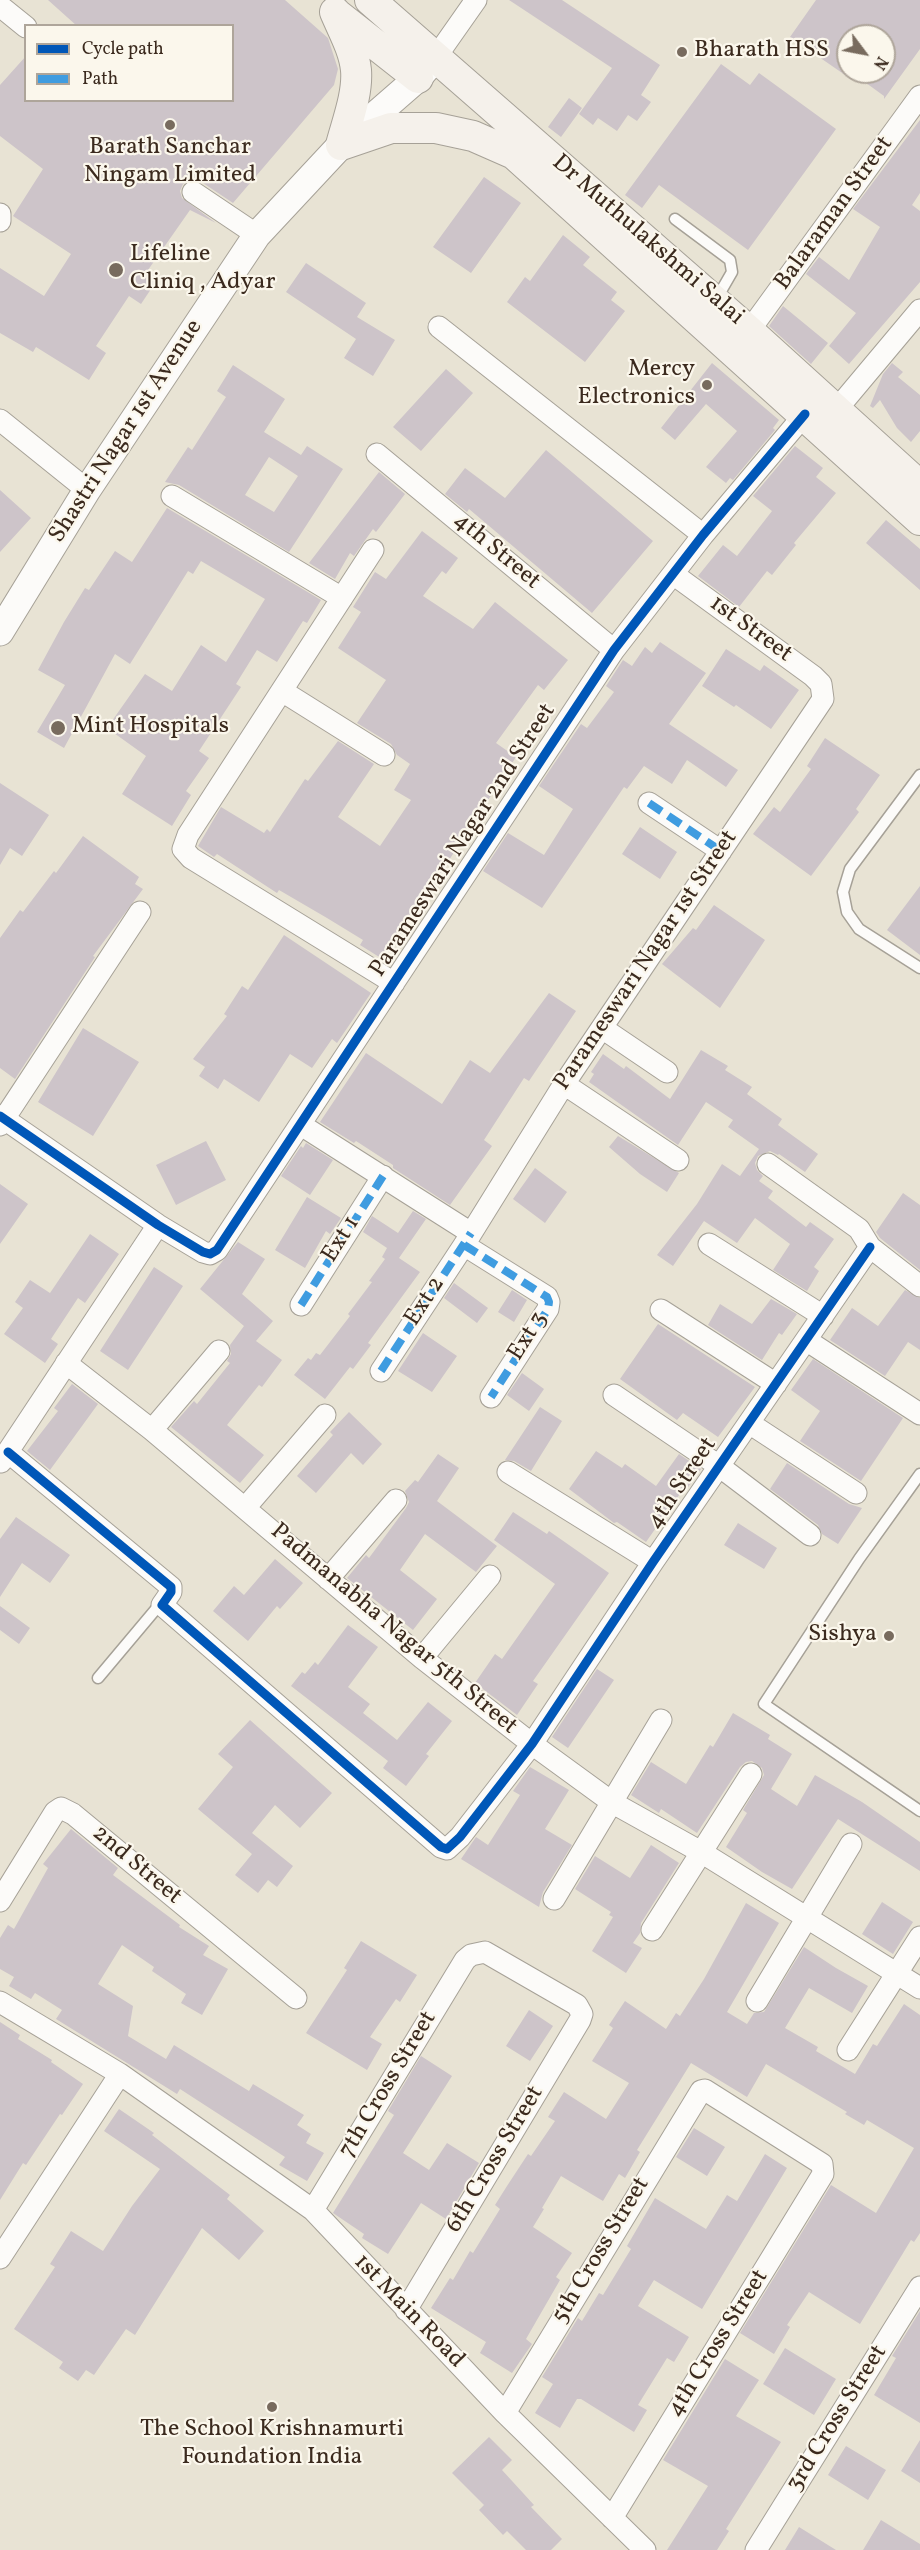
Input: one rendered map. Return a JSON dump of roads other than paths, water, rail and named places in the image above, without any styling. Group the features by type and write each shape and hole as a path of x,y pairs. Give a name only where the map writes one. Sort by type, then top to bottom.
{"main road":[{"name":"Dr Muthulakshmi Salai","path":"370,0 427,68"},
{"name":"Dr Muthulakshmi Salai","path":"328,6 427,68 715,301 920,486"},
{"path":"328,6 350,46 356,72 352,104 341,145"},
{"name":"Dr Muthulakshmi Salai","path":"341,145 391,128 436,128 473,136 514,154 920,520"}],"street":[{"path":"427,68 476,0"},
{"path":"0,6 24,25"},
{"name":"Shastri Nagar 1st Avenue","path":"0,632 87,490 257,235 341,145 427,68"},
{"name":"Balaraman Street","path":"749,331 920,96"},
{"path":"193,192 257,235"},
{"path":"0,214 0,221"},
{"path":"837,409 920,310"},
{"path":"439,327 703,535"},
{"name":"Parameswari Nagar 2nd Street","path":"1,1120 158,1225 203,1252 210,1254 217,1250 614,650 703,535 805,414"},
{"path":"0,420 87,490"},
{"name":"4th Street","path":"377,454 614,650"},
{"path":"172,496 342,598"},
{"path":"373,550 188,835 183,849 191,858 394,982"},
{"name":"1st Street","path":"673,574 813,676 821,684 823,690"},
{"name":"Parameswari Nagar 1st Street","path":"467,1239 564,1084 815,712 823,699 823,690"},
{"path":"282,691 384,756"},
{"path":"649,803 721,851"},
{"path":"1,1120 140,912"},
{"path":"602,1028 667,1072"},
{"path":"564,1084 678,1160"},
{"path":"301,1125 383,1176 467,1239"},
{"path":"768,1164 859,1229 870,1247 920,1286"},
{"name":"Ext 1","path":"301,1305 383,1176"},
{"path":"158,1225 4,1458 171,1587 171,1592 161,1603"},
{"name":"Ext 2","path":"381,1371 467,1239"},
{"name":"Ext 3","path":"467,1239 547,1297 549,1302 548,1309 490,1397"},
{"path":"709,1244 823,1316"},
{"name":"4th Street","path":"161,1603 441,1847 447,1849 453,1845 531,1744 870,1247"},
{"path":"661,1310 776,1384"},
{"path":"806,1340 920,1414"},
{"path":"152,1430 219,1351"},
{"name":"Padmanabha Nagar 5th Street","path":"66,1363 152,1430 422,1658 531,1744 613,1803 701,1852 920,1988"},
{"path":"614,1395 720,1466 810,1535"},
{"path":"245,1508 325,1414"},
{"path":"749,1423 856,1493"},
{"path":"508,1472 653,1563"},
{"path":"328,1579 396,1500"},
{"path":"422,1658 490,1576"},
{"path":"554,1899 661,1720"},
{"path":"652,1930 751,1774"},
{"name":"2nd Street","path":"0,1901 55,1812 62,1808 73,1814 296,1998"},
{"path":"756,2001 851,1844"},
{"path":"848,2050 920,1937"},
{"name":"6th Cross Street","path":"406,2310 582,2014 581,2009 485,1952 471,1955 465,1960"},
{"name":"7th Cross Street","path":"313,2210 465,1960"},
{"name":"1st Main Road","path":"0,2002 120,2074 313,2210 505,2412 645,2550"},
{"path":"0,2258 120,2074"},
{"name":"4th Cross Street","path":"612,2518 823,2175 824,2169 818,2161 705,2090 701,2091"},
{"name":"5th Cross Street","path":"505,2412 701,2091"},
{"name":"3rd Cross Street","path":"756,2550 920,2288"}],"lane":[{"path":"675,219 730,260 732,272 715,301"},
{"path":"920,775 850,869 843,892 847,912 859,929 920,968"},
{"path":"920,1474 860,1559 764,1704 920,1811"},
{"path":"98,1678 161,1603"}],"place":[{"name":"Bharath HSS","path":"682,52"},
{"name":"Barath Sanchar Ningam Limited","path":"170,125"},
{"name":"Lifeline Cliniq , Adyar","path":"116,270"},
{"name":"Mercy Electronics","path":"707,385"},
{"name":"Mint Hospitals","path":"58,728"},
{"name":"Sishya","path":"889,1636"},
{"name":"The School Krishnamurti Foundation India","path":"272,2407"}]}
